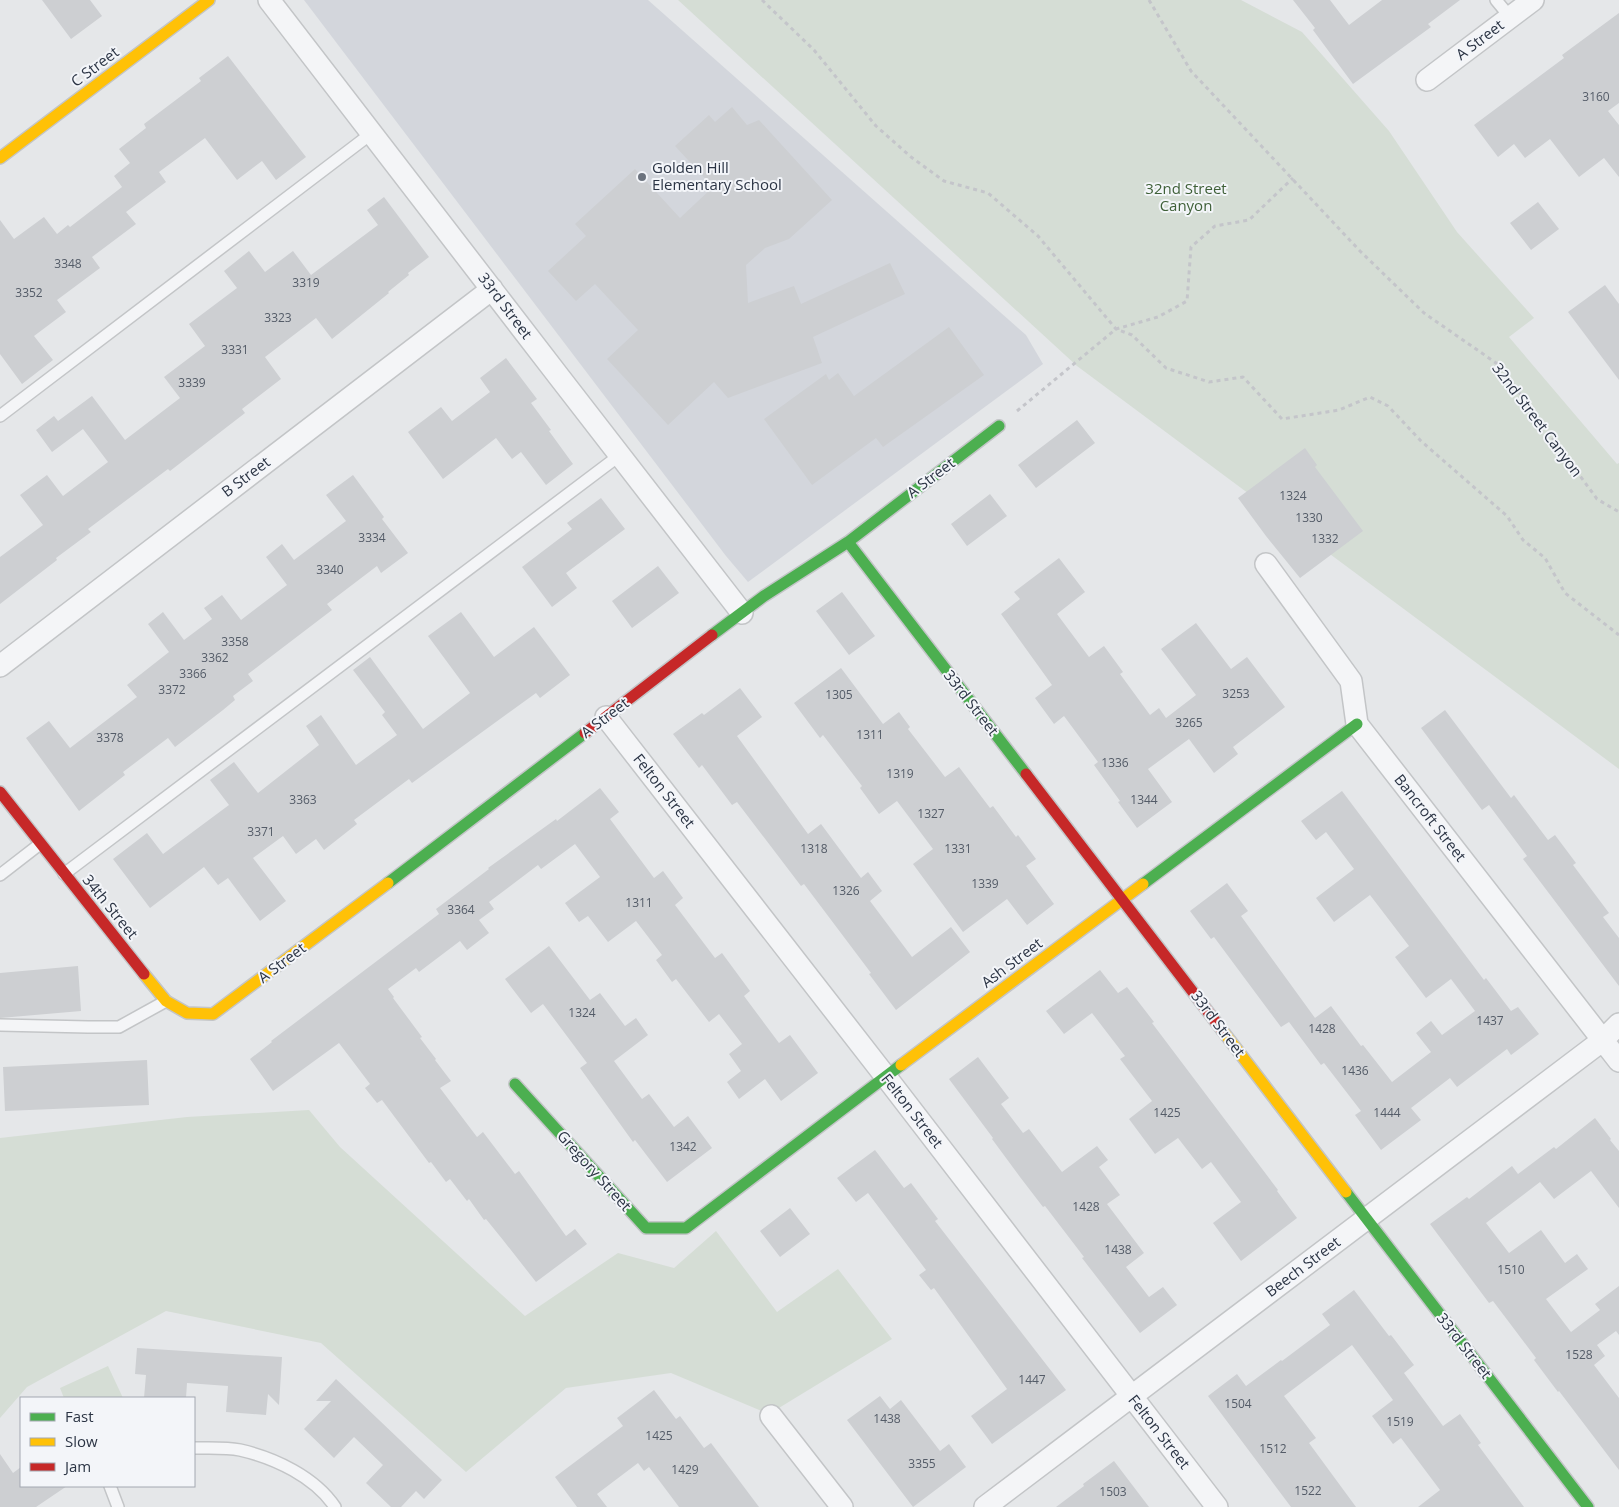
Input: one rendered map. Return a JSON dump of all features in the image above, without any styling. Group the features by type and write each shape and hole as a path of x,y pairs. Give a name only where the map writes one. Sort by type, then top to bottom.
{"street":[{"name":"C Street","path":"0,158 208,0"},
{"name":"33rd Street","path":"268,0 742,613"},
{"name":"A Street","path":"1427,80 1533,0"},
{"name":"B Street","path":"0,666 492,289"},
{"name":"A Street","path":"213,1014 374,894 764,596 848,542 999,426"},
{"name":"33rd Street","path":"848,542 1588,1507"},
{"name":"Bancroft Street","path":"1266,564 1351,681 1357,724 1619,1061"},
{"name":"Felton Street","path":"606,717 1217,1507"},
{"name":"Ash Street","path":"686,1228 1357,724"},
{"name":"34th Street","path":"0,792 166,1002 187,1012 213,1014"},
{"name":"Beech Street","path":"985,1507 1603,1040 1619,1024"},
{"name":"Gregory Street","path":"515,1084 646,1228 686,1228"},
{"path":"771,1416 842,1507"}],"lane":[{"path":"1496,0 1510,18"},
{"path":"0,416 372,133"},
{"path":"64,874 620,455"},
{"path":"0,875 40,844"},
{"path":"0,1025 88,1028 118,1027 166,1002"},
{"path":"195,1448 239,1450 272,1460 301,1475 329,1497 336,1507"},
{"path":"110,1487 118,1507"}],"path":[{"path":"762,0 814,50 876,126 911,157 944,181 988,192 1038,236 1116,329 1132,335 1166,368 1209,382 1243,378 1282,419 1339,410 1370,397 1388,406 1421,442 1507,516 1522,540 1545,558 1565,593 1619,635"},
{"name":"32nd Street Canyon","path":"1149,0 1191,70 1360,251 1424,313 1499,365 1597,499 1619,512"},
{"path":"999,426 1116,329 1158,317 1187,301 1191,247 1215,226 1249,220 1293,178"}],"shaded area":[{"name":"Golden Hill Elementary School","path":"304,0 648,0 1026,335 1043,364 748,582 726,556"}],"green space":[{"name":"32nd Street Canyon","path":"678,0 1241,0 1302,32 1389,131 1457,232 1534,318 1509,337 1617,464 1619,463 1619,769 1077,366"},
{"path":"309,1110 340,1147 525,1316 618,1253 674,1268 716,1231 777,1312 838,1269 892,1339 769,1414 671,1373 566,1388 466,1472 321,1343 166,1311 27,1387 0,1418 0,1138 187,1117"},
{"path":"108,1366 123,1397 64,1397 60,1388"}],"building":[{"path":"42,0 90,0 102,16 71,39"},
{"path":"1293,0 1330,0 1349,25 1382,0 1460,0 1428,24 1431,27 1353,84 1313,30 1315,28"},
{"path":"1619,13 1619,103 1608,111 1619,125 1619,177 1604,158 1579,177 1550,139 1525,158 1514,144 1498,157 1474,125 1564,58 1562,55"},
{"path":"228,56 306,157 276,180 262,161 237,180 205,138 159,172 166,182 126,212 136,224 92,257 100,268 57,300 66,312 34,336 53,360 22,384 0,354 0,220 14,239 44,217 57,234 68,225 70,227 122,187 114,176 130,163 119,149 146,128 144,124 201,81 199,78"},
{"path":"732,107 747,125 759,120 832,200 789,239 765,248 746,265 748,303 794,286 801,304 890,263 905,294 813,337 822,363 728,398 714,382 668,425 607,359 638,330 595,284 576,301 548,271 586,236 575,224 635,169 680,218 713,187 675,146 709,115 715,122"},
{"path":"384,197 429,257 408,273 409,275 389,293 332,339 316,318 265,357 281,379 242,409 245,413 170,471 168,469 88,529 91,532 0,604 0,557 43,525 20,495 47,475 63,496 108,462 83,429 52,452 36,430 54,416 58,421 92,396 125,440 180,398 164,377 205,346 189,324 237,288 224,271 249,251 265,272 293,251 311,275 378,225 367,210"},
{"path":"1538,202 1559,229 1531,250 1510,223"},
{"path":"1605,285 1619,304 1619,380 1568,312"},
{"path":"949,327 984,375 883,447 876,438 812,485 764,419 826,374 829,380 838,373 854,396"},
{"path":"506,358 537,399 531,403 573,464 546,485 521,452 512,459 496,438 443,479 408,432 441,407 452,421 490,392 480,378"},
{"path":"1077,420 1095,443 1036,488 1018,465"},
{"path":"1305,448 1317,465 1315,467 1363,531 1300,578 1238,498"},
{"path":"353,475 384,517 382,519 408,553 381,573 377,566 327,604 332,610 248,674 253,681 233,696 235,700 175,747 168,738 123,772 125,775 79,811 26,738 49,721 70,748 137,697 127,685 169,652 148,624 163,612 184,640 212,619 204,608 222,595 241,620 287,585 266,557 282,544 294,560 346,521 326,495"},
{"path":"990,494 1007,516 967,546 951,524"},
{"path":"601,498 625,529 566,573 577,588 552,607 522,567 572,529 567,523"},
{"path":"1059,558 1085,592 1057,614 1089,657 1104,646 1123,672 1120,674 1150,715 1159,708 1166,718 1196,695 1161,649 1196,623 1231,669 1247,657 1285,707 1233,747 1238,754 1214,773 1189,739 1148,769 1172,802 1137,828 1094,765 1098,762 1064,716 1054,724 1035,698 1052,685 1001,614 1020,599 1014,592"},
{"path":"658,566 679,593 632,628 612,601"},
{"path":"842,592 875,636 849,655 816,611"},
{"path":"461,612 494,657 534,627 570,675 540,698 536,693 412,783 409,779 354,820 357,824 324,850 316,839 296,854 283,836 253,858 286,901 260,921 228,878 218,885 204,867 150,908 113,859 147,833 163,854 229,805 210,780 234,762 258,793 319,745 306,726 321,715 356,765 397,735 382,715 385,712 353,670 370,657 423,729 470,693 428,636"},
{"path":"841,668 883,724 899,712 910,727 908,729 945,777 959,767 990,808 993,806 1016,837 1018,835 1036,859 1026,866 1054,904 1027,925 1007,899 963,932 913,864 933,849 897,801 879,814 860,788 862,786 823,735 820,738 794,703"},
{"path":"740,688 762,717 737,736 808,834 821,824 861,878 868,872 882,891 870,901 912,957 951,927 970,952 896,1010 869,974 871,973 804,884 801,886 737,802 732,805 702,765 699,768 673,734 702,713 704,715"},
{"path":"1445,710 1511,798 1514,795 1548,840 1555,835 1576,863 1573,865 1609,913 1603,917 1619,938 1619,986 1523,859 1527,856 1489,805 1482,810 1421,728"},
{"path":"600,788 619,812 610,819 654,878 663,871 683,898 675,905 715,958 722,953 750,991 744,996 779,1043 790,1035 818,1073 781,1101 765,1079 739,1099 727,1082 741,1071 729,1054 742,1044 719,1014 709,1022 676,979 672,982 656,960 662,955 636,921 608,942 588,916 579,922 565,903 600,877 575,844 541,869 538,865 489,902 494,909 479,920 489,933 467,950 460,941 419,972 416,968 388,989 451,1081 440,1088 477,1137 483,1132 515,1174 519,1171 566,1236 575,1229 587,1244 536,1282 486,1219 484,1220 469,1199 467,1201 450,1179 446,1182 431,1162 429,1163 382,1100 377,1103 365,1088 370,1084 339,1043 273,1091 250,1059 439,914 436,909 488,868 556,819 557,821"},
{"path":"1342,791 1484,980 1486,978 1511,1011 1518,1007 1539,1034 1511,1055 1507,1049 1457,1087 1450,1078 1411,1108 1421,1120 1381,1150 1355,1115 1361,1111 1324,1063 1321,1065 1289,1022 1281,1027 1214,937 1211,939 1190,911 1227,883 1248,911 1241,916 1315,1018 1331,1006 1361,1046 1363,1045 1392,1082 1431,1052 1416,1033 1431,1021 1442,1035 1475,1011 1451,979 1426,998 1395,957 1409,946 1370,895 1334,922 1316,898 1354,869 1326,832 1316,840 1301,821"},
{"path":"549,946 590,1000 600,993 625,1026 636,1018 648,1035 614,1061 642,1099 649,1094 674,1127 688,1116 712,1148 667,1182 635,1140 633,1142 580,1068 587,1063 543,1004 531,1013 505,979"},
{"path":"78,966 81,1011 0,1018 0,973"},
{"path":"1100,970 1118,993 1127,987 1297,1218 1241,1261 1213,1223 1241,1202 1211,1162 1202,1169 1178,1138 1155,1154 1129,1119 1152,1101 1120,1059 1125,1056 1092,1013 1064,1034 1046,1011"},
{"path":"978,1057 1009,1098 1001,1104 1023,1133 1029,1129 1062,1172 1097,1146 1108,1160 1099,1167 1120,1195 1107,1204 1144,1253 1126,1267 1149,1297 1163,1287 1177,1305 1140,1333 1082,1258 1084,1257 1045,1206 1043,1207 1020,1177 949,1079"},
{"path":"147,1060 149,1105 5,1111 3,1067"},
{"path":"1595,1118 1619,1151 1619,1208 1591,1171 1554,1199 1540,1182 1486,1223 1509,1253 1541,1230 1565,1263 1577,1254 1588,1269 1546,1299 1571,1332 1600,1310 1595,1304 1619,1286 1619,1335 1616,1331 1597,1345 1605,1356 1594,1365 1619,1398 1619,1470 1534,1360 1536,1358 1493,1301 1489,1303 1430,1224 1467,1197 1469,1199 1512,1166 1518,1174 1554,1147 1556,1149"},
{"path":"875,1150 904,1188 911,1183 938,1219 935,1221 1066,1390 992,1444 971,1416 1007,1389 934,1288 931,1290 919,1275 926,1270 868,1193 856,1202 837,1178"},
{"path":"790,1208 810,1234 780,1257 760,1231"},
{"path":"1354,1290 1414,1365 1404,1373 1443,1426 1460,1414 1481,1443 1478,1445 1524,1507 1418,1507 1440,1490 1401,1438 1393,1444 1372,1416 1393,1400 1352,1345 1284,1396 1316,1438 1309,1443 1356,1507 1291,1507 1208,1396 1237,1374 1246,1386 1282,1361 1330,1325 1322,1314"},
{"path":"137,1348 282,1357 279,1405 268,1394 266,1415 226,1412 228,1386 187,1383 186,1397 144,1397 146,1375 135,1374"},
{"path":"336,1379 442,1480 424,1499 416,1491 401,1507 391,1507 366,1483 383,1465 354,1437 334,1458 304,1429 331,1401 316,1401"},
{"path":"654,1390 676,1419 680,1416 704,1448 711,1443 759,1507 679,1507 649,1467 644,1471 638,1463 597,1494 607,1507 577,1507 555,1477 623,1426 617,1418"},
{"path":"880,1396 890,1409 901,1400 940,1451 949,1444 966,1467 913,1507 847,1420"},
{"path":"0,1454 13,1473 20,1468 20,1487 66,1487 36,1507 0,1507"},
{"path":"1114,1461 1149,1507 1056,1507 1084,1486 1083,1484"}],"traffic: fast":[{"path":"712,635 764,596 848,542 999,426"},
{"path":"848,542 1026,774"},
{"path":"1143,884 1357,724"},
{"path":"388,883 585,733"},
{"path":"515,1084 646,1228 686,1228 901,1065"},
{"path":"1346,1192 1588,1507"}],"traffic: slow":[{"path":"0,158 209,0"},
{"path":"144,974 166,1001 187,1013 213,1014 388,883"},
{"path":"901,1065 1143,884"},
{"path":"1222,1030 1346,1192"}],"traffic: jam":[{"path":"585,733 712,635"},
{"path":"1026,774 1222,1030"},
{"path":"0,792 144,974"}],"place":[{"name":"Golden Hill Elementary School","path":"642,177"}]}
